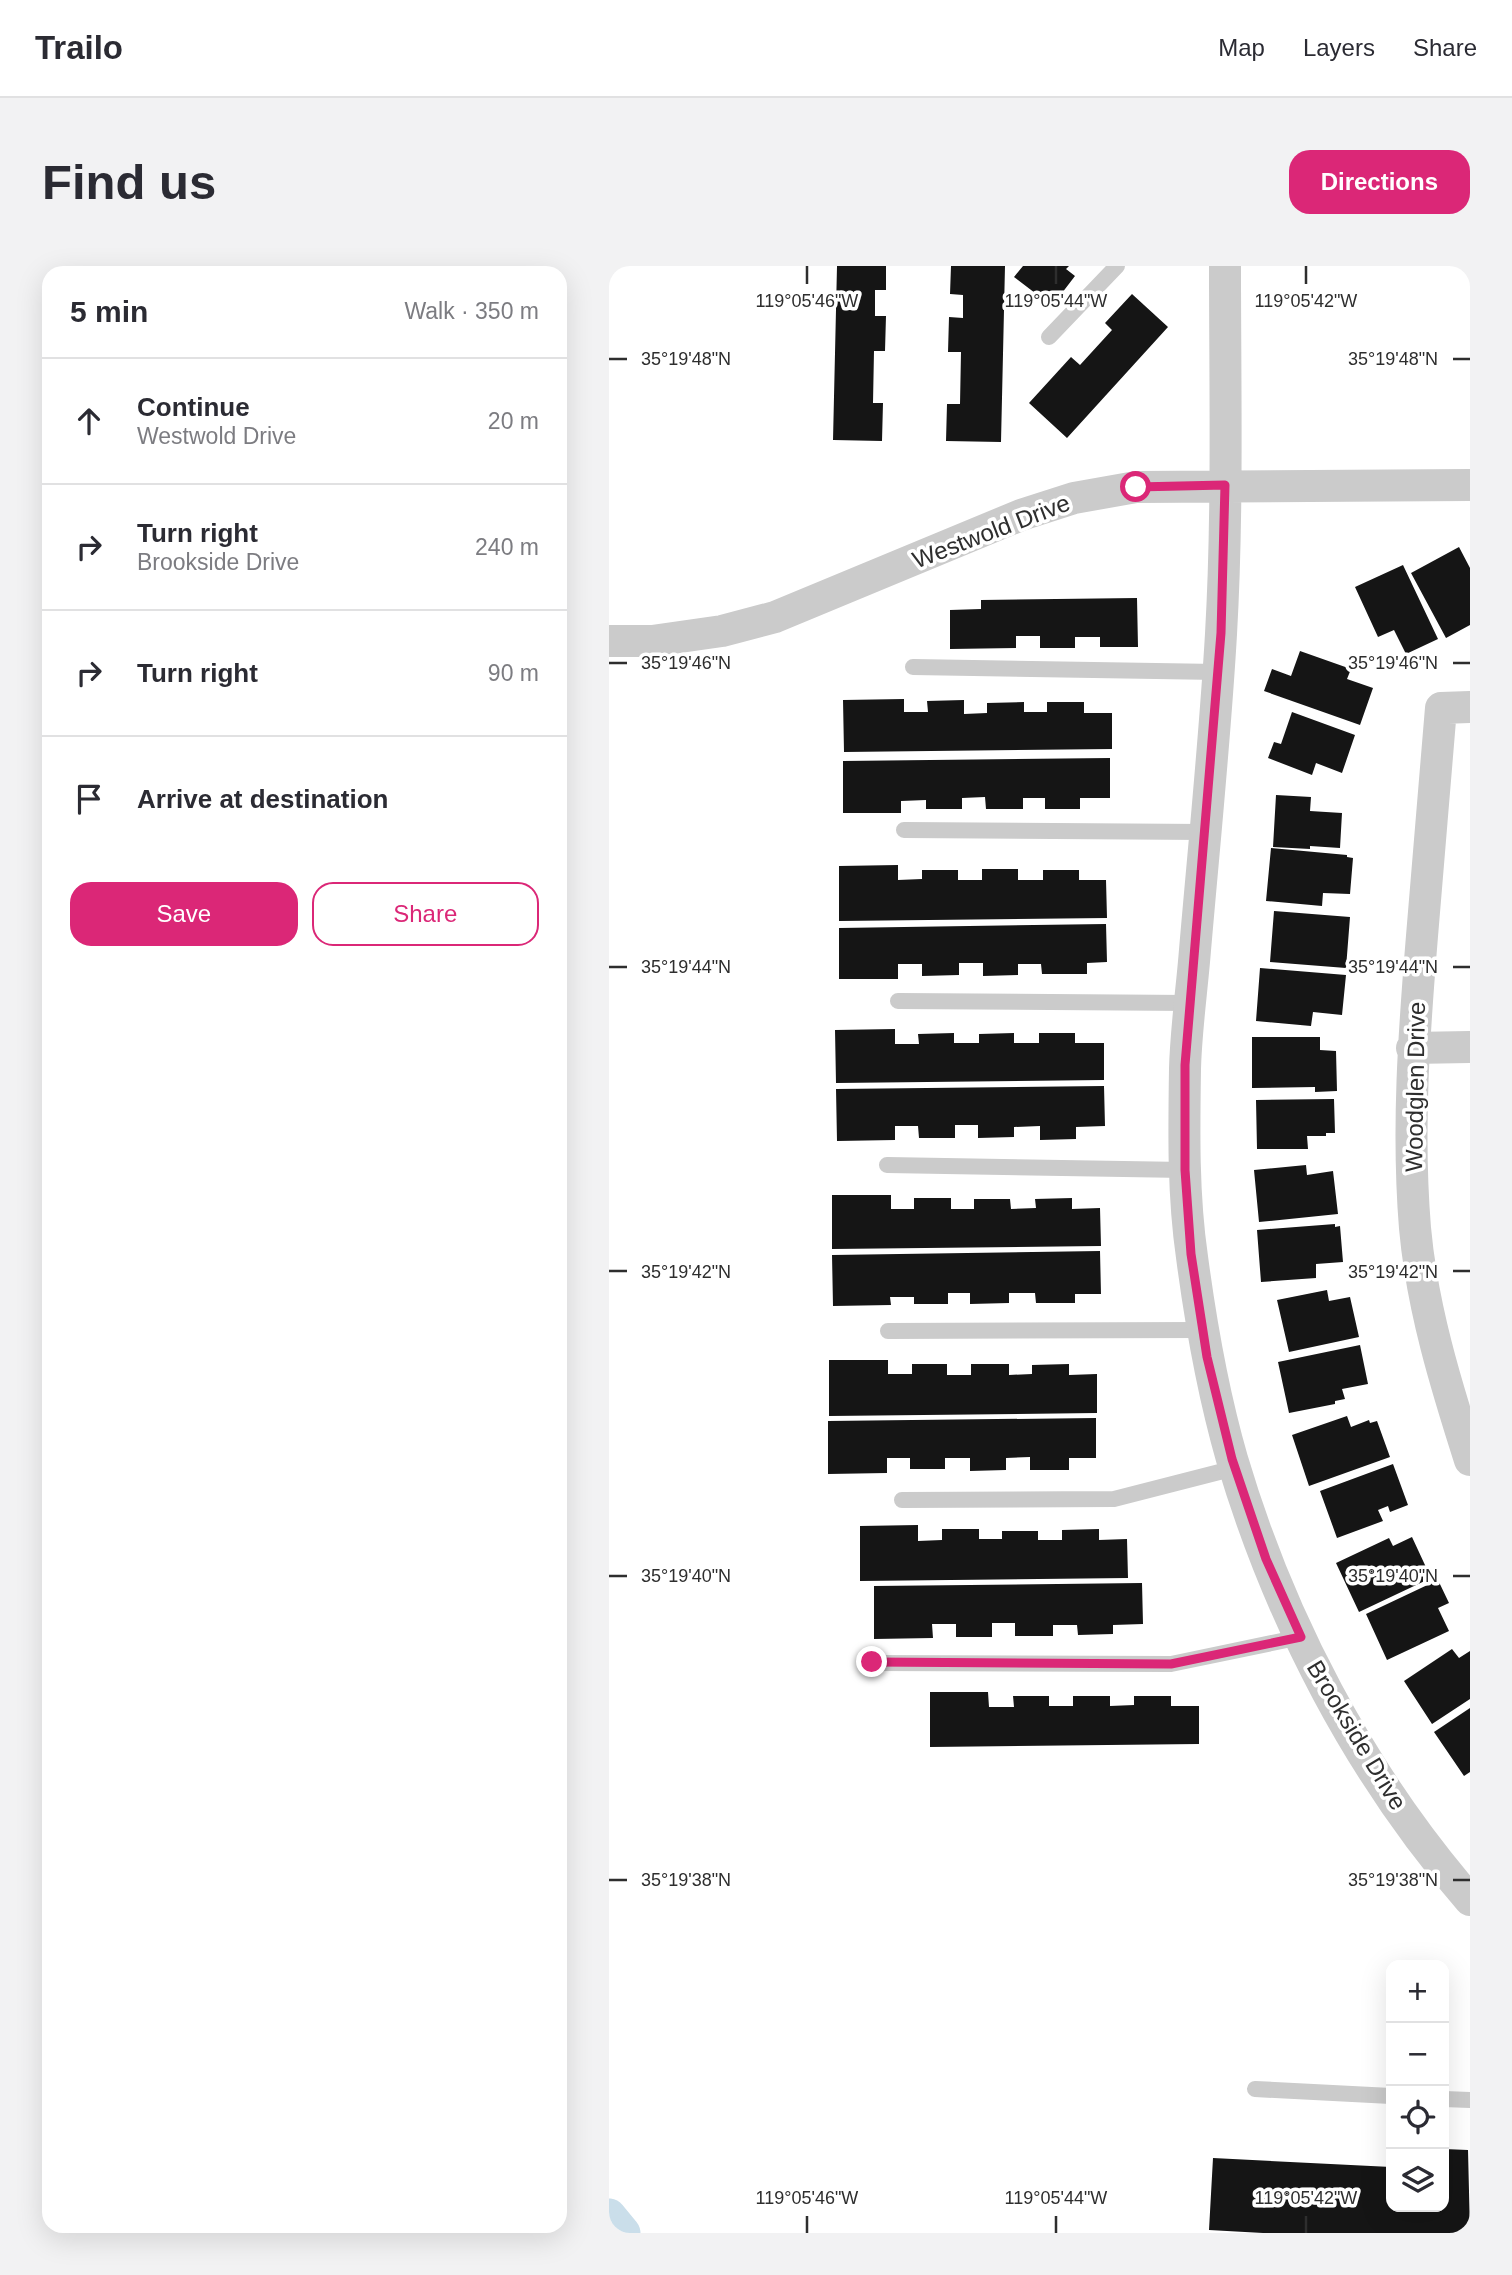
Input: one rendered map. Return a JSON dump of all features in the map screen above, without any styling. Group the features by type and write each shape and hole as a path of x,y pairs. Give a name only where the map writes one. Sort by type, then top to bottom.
{"street":[{"name":"Brookside Drive","path":"1224,266 1225,485 1218,672 1185,1065 1185,1170 1191,1254 1207,1357 1235,1468 1266,1559 1308,1655 1359,1747 1417,1834 1465,1885"},
{"name":"Westwold Drive","path":"609,641 652,641 710,633 775,617 1021,515 1074,498 1136,487 1470,485"},
{"name":"Woodglen Drive","path":"1456,708 1412,1048 1410,1146 1416,1230 1429,1315 1457,1381 1470,1460"},
{"path":"1412,1048 1470,1047"}],"lane":[{"path":"1049,337 1117,266"},
{"path":"913,667 1218,672"},
{"path":"905,830 1205,832"},
{"path":"898,1000 1190,1003"},
{"path":"887,1165 1185,1170"},
{"path":"888,1331 1203,1330"},
{"path":"902,1500 1114,1499 1235,1468"},
{"path":"872,1662 1171,1664 1301,1637"},
{"path":"1255,2089 1386,2096"},
{"path":"1449,2099 1470,2100"}],"building":[{"path":"837,266 886,266 886,290 875,290 875,316 886,316 885,351 874,351 873,403 883,403 882,441 833,440"},
{"path":"951,266 1005,266 1001,442 946,441 947,404 960,404 961,352 948,352 949,317 963,318 963,295 950,294"},
{"path":"1023,266 1069,266 1066,269 1075,276 1052,306 1014,277"},
{"path":"1132,294 1168,327 1067,438 1029,403 1071,357 1080,365 1112,330 1105,323"},
{"path":"1459,547 1470,568 1470,625 1446,638 1411,573"},
{"path":"1403,565 1438,639 1406,654 1394,630 1378,637 1355,587"},
{"path":"1137,598 1138,647 1100,647 1100,637 1075,637 1075,648 1040,648 1040,636 1016,636 1016,648 950,649 950,610 981,609 981,600"},
{"path":"1300,651 1351,669 1347,679 1373,688 1360,725 1264,691 1272,669 1291,676"},
{"path":"904,699 904,712 928,712 927,701 964,700 964,714 987,713 987,703 1024,702 1024,712 1047,712 1047,702 1084,702 1084,713 1112,713 1112,749 844,752 843,700"},
{"path":"1292,712 1355,735 1342,773 1316,763 1312,775 1268,758 1274,742 1281,744"},
{"path":"1110,758 1110,798 1080,798 1080,809 1045,809 1045,798 1023,798 1023,809 986,809 985,797 962,798 962,809 926,809 926,800 901,801 901,813 843,813 843,761"},
{"path":"1276,795 1311,797 1310,811 1342,813 1340,848 1273,847"},
{"path":"1271,848 1347,855 1353,858 1350,894 1323,893 1322,906 1266,901"},
{"path":"898,865 898,880 922,879 922,870 958,870 958,880 982,880 982,869 1018,869 1018,880 1043,880 1043,870 1079,870 1079,880 1106,880 1107,918 839,921 839,866"},
{"path":"1274,911 1350,917 1346,968 1270,962"},
{"path":"1106,924 1107,962 1087,963 1087,974 1042,974 1041,964 1018,964 1018,975 983,976 983,963 959,963 959,975 922,976 922,964 898,964 898,979 839,979 839,928"},
{"path":"1260,968 1346,975 1342,1015 1313,1012 1311,1026 1256,1021"},
{"path":"895,1029 895,1044 919,1044 918,1034 954,1033 954,1043 979,1043 979,1034 1014,1033 1014,1043 1039,1043 1039,1033 1075,1033 1075,1043 1104,1043 1104,1080 836,1083 835,1030"},
{"path":"1252,1037 1320,1037 1320,1050 1336,1051 1337,1091 1315,1092 1315,1087 1252,1088"},
{"path":"1104,1086 1105,1126 1076,1127 1076,1139 1040,1140 1040,1126 1014,1127 1014,1137 978,1138 978,1125 955,1125 955,1138 919,1138 918,1126 895,1126 895,1140 837,1141 836,1089"},
{"path":"1334,1099 1335,1133 1307,1136 1308,1149 1257,1149 1256,1100"},
{"path":"1306,1165 1307,1175 1333,1171 1338,1214 1259,1222 1254,1170"},
{"path":"832,1195 891,1195 891,1209 914,1209 914,1198 951,1198 951,1209 974,1209 974,1199 1010,1199 1011,1209 1036,1208 1035,1199 1072,1198 1072,1209 1100,1208 1101,1246 832,1249"},
{"path":"1335,1224 1335,1227 1340,1226 1343,1262 1316,1264 1316,1278 1261,1282 1257,1230"},
{"path":"1100,1251 1101,1294 1075,1294 1075,1303 1036,1303 1035,1293 1009,1293 1009,1303 970,1304 970,1293 948,1293 948,1304 914,1304 914,1297 890,1297 891,1305 833,1306 832,1255"},
{"path":"1327,1290 1329,1301 1350,1297 1359,1337 1289,1352 1277,1300"},
{"path":"1360,1345 1368,1384 1342,1389 1345,1399 1335,1401 1335,1404 1289,1413 1278,1362"},
{"path":"829,1360 888,1360 888,1374 912,1374 912,1364 947,1364 947,1375 971,1375 971,1364 1009,1364 1009,1375 1032,1374 1032,1365 1069,1364 1069,1375 1097,1374 1097,1413 829,1416"},
{"path":"1347,1416 1351,1427 1369,1420 1370,1423 1377,1421 1390,1457 1309,1486 1292,1435"},
{"path":"1096,1418 1096,1458 1069,1458 1069,1470 1030,1470 1030,1457 1006,1458 1006,1470 970,1471 970,1458 945,1458 945,1469 910,1469 910,1458 887,1458 887,1473 828,1474 828,1421"},
{"path":"1393,1464 1408,1505 1390,1512 1388,1506 1378,1510 1383,1521 1337,1538 1320,1491"},
{"path":"918,1525 918,1541 942,1540 942,1529 979,1529 979,1539 1002,1539 1002,1531 1038,1531 1038,1540 1062,1540 1062,1530 1099,1529 1099,1540 1127,1539 1128,1578 860,1581 860,1526"},
{"path":"1412,1537 1431,1578 1359,1612 1336,1563 1389,1538 1393,1546"},
{"path":"1438,1580 1449,1603 1438,1608 1449,1631 1387,1660 1366,1614"},
{"path":"1142,1583 1143,1624 1113,1625 1113,1634 1078,1635 1077,1625 1053,1625 1053,1636 1015,1636 1015,1623 992,1623 992,1637 956,1637 956,1624 932,1624 933,1638 874,1639 874,1586"},
{"path":"1452,1649 1459,1658 1470,1651 1470,1699 1432,1724 1404,1681"},
{"path":"930,1692 988,1692 989,1707 1014,1707 1013,1696 1049,1696 1049,1706 1073,1706 1073,1696 1110,1696 1110,1706 1134,1705 1134,1696 1171,1696 1171,1706 1199,1706 1199,1744 930,1747"},
{"path":"1470,1708 1470,1772 1464,1776 1434,1732"},
{"path":"1449,2149 1468,2150 1470,2233 1263,2233 1209,2230 1213,2158 1386,2167 1386,2212 1449,2212"}],"waterway":[{"path":"609,2216 623,2233"}],"route":[{"path":"872,1662 1171,1664 1301,1637 1266,1559 1232,1459 1207,1357 1191,1254 1185,1170 1185,1065 1221,633 1225,485 1136,487"}]}
